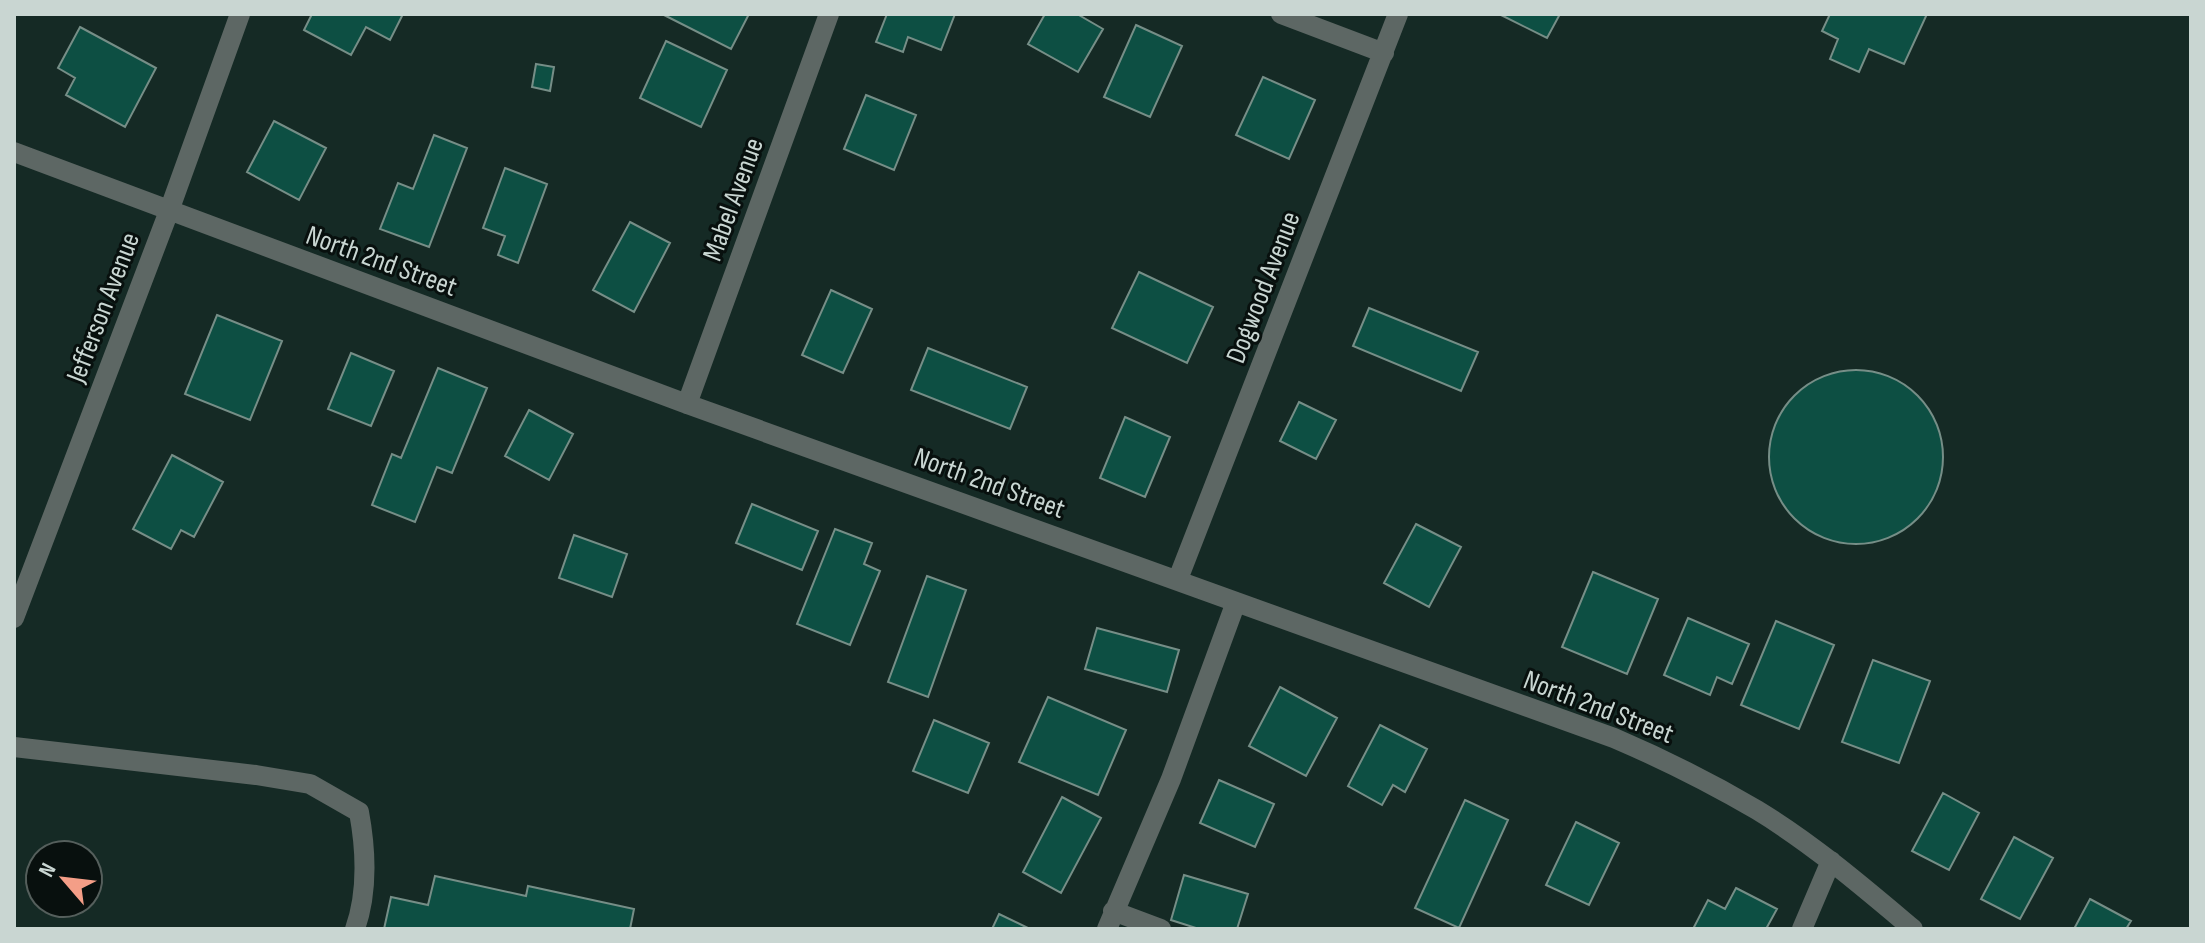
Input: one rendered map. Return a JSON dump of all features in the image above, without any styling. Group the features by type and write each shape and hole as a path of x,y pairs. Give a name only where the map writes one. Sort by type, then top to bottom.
{"street":[{"name":"Jefferson Avenue","path":"14,618 169,211 240,14"},
{"name":"Mabel Avenue","path":"687,404 829,14"},
{"path":"1281,14 1384,53"},
{"name":"Dogwood Avenue","path":"1178,579 1398,14"},
{"name":"North 2nd Street","path":"14,152 687,404 1178,579 1655,755 1758,810 1831,861 1913,929"},
{"path":"1161,929 1110,920 1171,779 1236,602"},
{"path":"14,747 256,775 310,784 337,798 359,812 365,844 361,910 355,929"},
{"path":"1802,929 1831,861"}],"building":[{"path":"312,14 403,14 390,40 366,27 351,55 304,30"},
{"path":"662,14 749,14 731,49"},
{"path":"887,14 955,14 941,50 908,37 903,52 876,42"},
{"path":"1045,14 1077,14 1103,29 1078,72 1028,44"},
{"path":"1499,14 1560,14 1547,38"},
{"path":"1830,14 1927,14 1904,64 1869,49 1859,72 1830,59 1838,39 1822,31"},
{"path":"1136,25 1182,46 1150,117 1104,97"},
{"path":"80,27 156,68 125,127 66,95 75,78 58,68"},
{"path":"666,41 727,70 701,127 640,98"},
{"path":"536,64 554,67 550,91 532,87"},
{"path":"1263,77 1315,100 1289,159 1236,135"},
{"path":"866,95 916,115 894,170 844,149"},
{"path":"274,121 326,148 299,200 247,172"},
{"path":"434,135 467,148 429,247 380,229 398,183 413,189"},
{"path":"505,168 547,184 518,263 498,255 505,236 483,228"},
{"path":"630,222 670,243 634,312 593,290"},
{"path":"1139,272 1213,307 1187,363 1112,328"},
{"path":"831,290 872,309 843,373 802,355"},
{"path":"1369,308 1478,352 1461,391 1353,346"},
{"path":"217,315 282,341 250,420 185,394"},
{"path":"928,348 1027,387 1010,429 911,390"},
{"path":"351,353 394,371 371,426 328,409"},
{"path":"438,368 487,388 452,473 437,467 415,522 372,505 392,454 401,458"},
{"path":"1856,370 1889,377 1918,395 1936,424 1943,457 1936,490 1918,519 1889,537 1856,544 1823,537 1794,519 1776,490 1769,457 1776,424 1794,395 1823,377"},
{"path":"1299,402 1336,420 1316,459 1280,441"},
{"path":"529,410 573,434 549,480 505,456"},
{"path":"1125,417 1170,437 1145,497 1100,478"},
{"path":"172,455 223,482 194,537 181,530 171,549 133,529"},
{"path":"752,504 818,531 802,570 736,543"},
{"path":"1416,524 1461,547 1429,607 1384,583"},
{"path":"835,529 872,543 864,564 880,571 850,645 797,624"},
{"path":"574,535 627,554 612,597 559,578"},
{"path":"1593,572 1658,599 1627,674 1562,647"},
{"path":"927,576 966,590 928,697 888,682"},
{"path":"1688,618 1749,644 1732,684 1717,677 1710,695 1664,675"},
{"path":"1776,621 1834,645 1799,729 1741,705"},
{"path":"1097,628 1179,650 1167,692 1085,669"},
{"path":"1873,660 1930,681 1899,763 1842,742"},
{"path":"1280,687 1337,718 1306,776 1249,746"},
{"path":"1048,697 1126,730 1098,795 1019,762"},
{"path":"934,720 989,743 968,793 913,771"},
{"path":"1380,725 1427,749 1405,792 1393,785 1382,805 1348,786"},
{"path":"1219,780 1274,804 1255,847 1200,823"},
{"path":"1943,793 1979,813 1949,870 1912,851"},
{"path":"1062,797 1101,818 1061,893 1023,872"},
{"path":"1465,800 1508,820 1459,928 1415,908"},
{"path":"1576,822 1619,843 1589,905 1546,885"},
{"path":"2014,837 2053,858 2020,919 1981,899"},
{"path":"1184,875 1248,894 1237,929 1199,929 1171,920"},
{"path":"435,876 526,896 528,886 634,909 630,929 384,929 391,897 428,905"},
{"path":"1736,888 1777,909 1766,929 1693,929 1708,900 1725,909"},
{"path":"2090,899 2131,921 2126,929 2074,929"},
{"path":"999,914 1030,929 992,929"}]}
